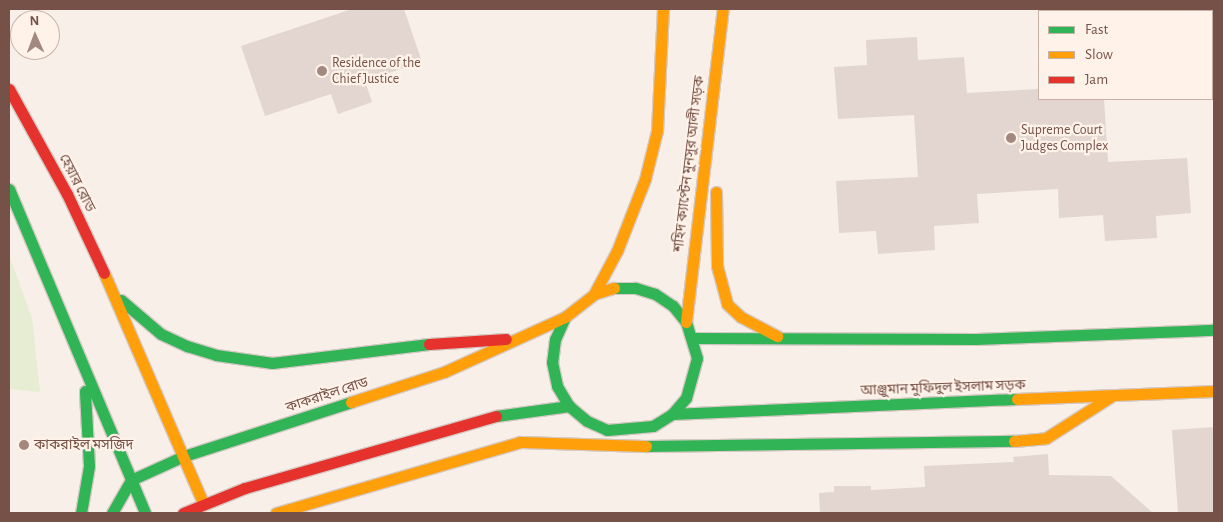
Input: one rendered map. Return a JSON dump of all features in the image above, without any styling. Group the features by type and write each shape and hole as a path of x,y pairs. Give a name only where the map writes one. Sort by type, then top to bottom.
{"main road":[{"path":"616,444 569,406 557,386 552,362 554,339 565,317 594,294 617,250 652,150 660,85 663,9"},
{"name":"শহিদ ক্যাপ্টেন মুনসুর আলী সড়ক","path":"686,322 693,242 709,133 723,9"},
{"name":"হেয়ার রোড","path":"9,90 67,194 114,294 204,503"},
{"path":"709,133 717,179 717,266 727,304 740,317 785,340"},
{"path":"9,189 145,513"},
{"path":"586,421 607,430 630,431 653,426 672,414 686,398 694,379 694,338 686,322 673,306 635,288 594,294"},
{"path":"114,294 161,334 187,346 216,355 272,363 459,340 520,338"},
{"name":"কাকরাইল রোড","path":"131,480 184,456 444,372 565,317"},
{"path":"694,338 785,340 976,339 1214,330"},
{"path":"78,355 89,428 89,466 81,513"},
{"name":"আঞ্জুমান মুফিদুল ইসলাম সড়ক","path":"672,414 1110,397 1214,390"},
{"path":"276,513 495,446 547,440 616,444 1008,442 1046,438 1110,397"},
{"path":"182,513 204,503 506,413 569,406"},
{"path":"112,513 131,480"}],"green space":[{"path":"9,255 32,318 40,392 9,389"}],"building":[{"name":"Residence of the Chief Justice","path":"352,9 404,9 422,62 365,81 372,102 338,114 331,94 265,116 241,46"},
{"name":"Supreme Court Judges Complex","path":"917,37 918,60 964,57 967,93 1038,89 1038,100 1104,100 1108,162 1187,158 1191,213 1156,216 1157,238 1105,241 1103,215 1059,218 1058,189 977,194 979,223 934,226 935,250 878,254 876,231 839,233 836,181 918,177 914,115 838,119 834,67 867,65 866,40"},
{"path":"1214,427 1214,513 1178,513 1172,430"},
{"path":"1048,454 1049,475 1111,476 1153,513 820,513 819,493 834,492 834,486 871,486 871,490 925,487 924,466 1014,462 1013,457"}],"traffic: fast":[{"path":"9,189 145,513"},
{"path":"565,317 555,339 552,362 557,386 569,406 587,421 607,430 653,426 672,414 686,398 697,358 686,322 673,306 655,294 635,288 614,288"},
{"path":"121,300 161,334 187,346 216,355 272,363 429,344"},
{"path":"693,338 976,339 1214,330"},
{"path":"81,513 89,466 85,391"},
{"path":"672,414 1017,399"},
{"path":"112,513 131,480 184,456 351,402"},
{"path":"496,416 569,406"},
{"path":"646,446 1014,441"}],"traffic: slow":[{"path":"594,294 617,251 645,179 657,131 663,9"},
{"path":"686,322 723,9"},
{"path":"716,192 717,266 727,304 741,317 777,336"},
{"path":"104,273 203,503"},
{"path":"351,402 444,372 565,317 594,294 614,288"},
{"path":"1017,399 1214,391"},
{"path":"1014,441 1046,438 1110,397"},
{"path":"276,513 520,442 646,446"}],"traffic: jam":[{"path":"9,89 67,194 104,273"},
{"path":"429,344 506,339"},
{"path":"183,513 245,488 496,416"}],"place":[{"name":"Residence of the Chief Justice","path":"322,71"},
{"name":"Supreme Court Judges Complex","path":"1011,138"},
{"name":"কাকরাইল মসজিদ","path":"24,445"}]}
